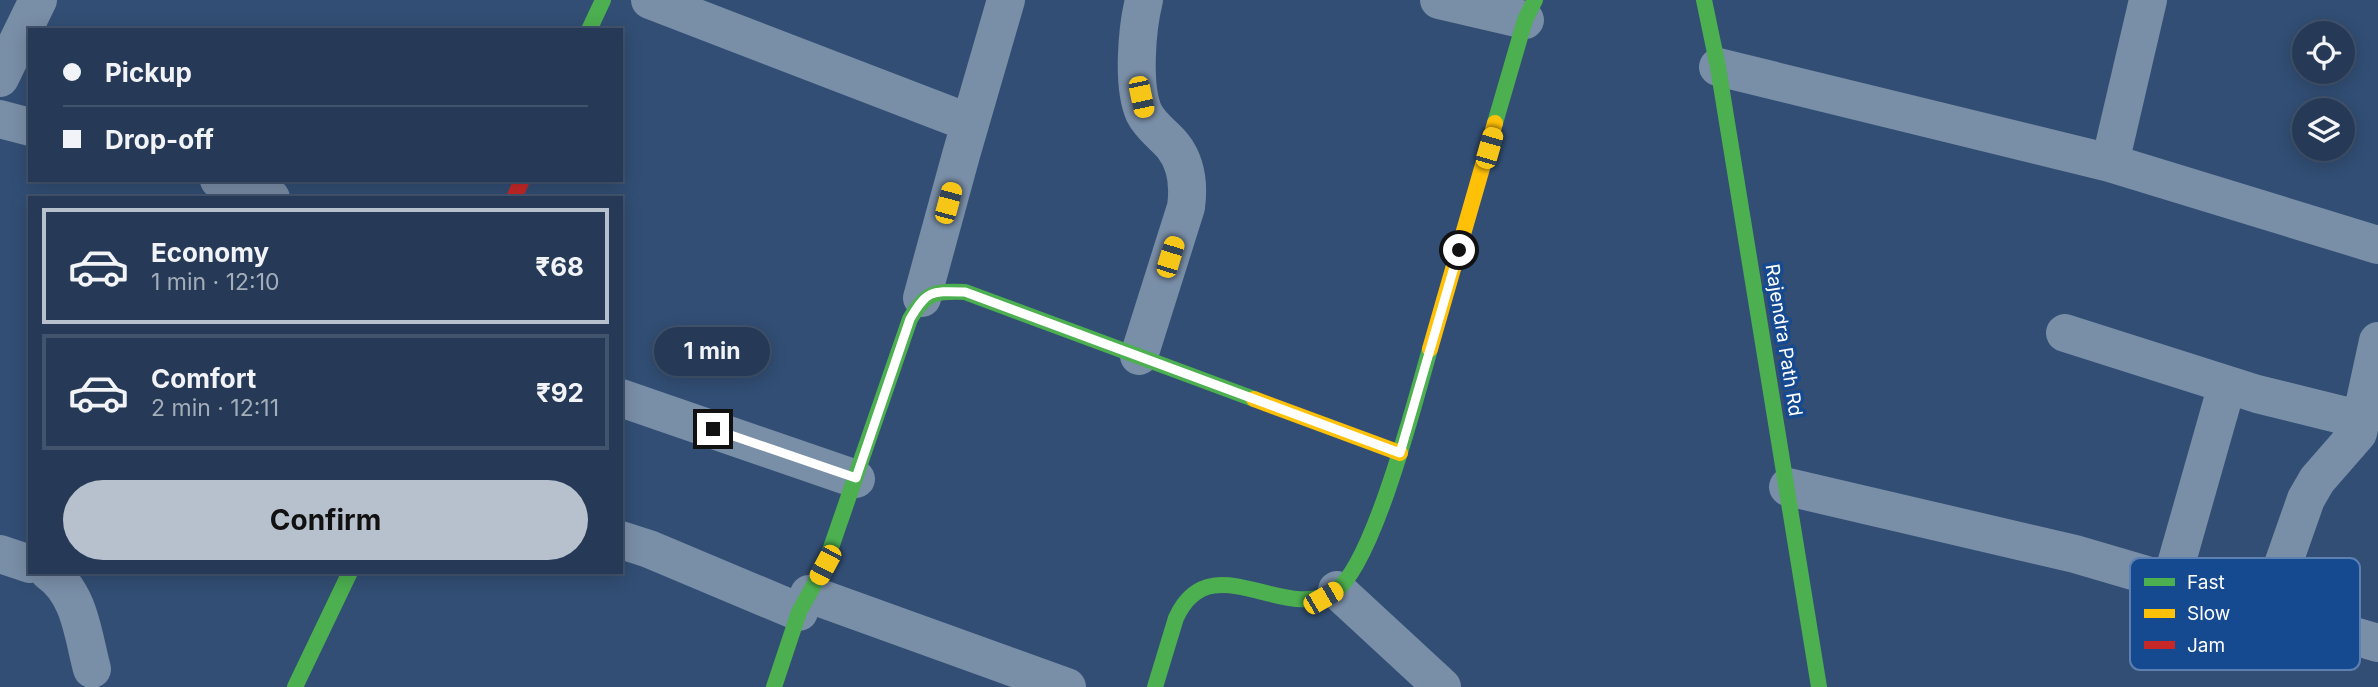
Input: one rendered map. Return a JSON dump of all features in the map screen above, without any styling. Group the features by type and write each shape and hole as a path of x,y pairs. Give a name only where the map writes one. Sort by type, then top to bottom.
{"street":[{"path":"0,79 38,0"},
{"path":"590,28 603,0"},
{"path":"650,0 970,123"},
{"path":"774,687 804,603 825,565 910,319 922,298 1006,0"},
{"path":"1139,356 1186,207 1189,187 1184,167 1173,146 1157,131 1144,113 1138,82 1144,0"},
{"path":"1155,687 1181,610 1196,590 1219,582 1299,599 1323,598 1338,590 1354,565 1377,515 1400,453 1530,10 1439,0"},
{"name":"Rajendra Path Rd","path":"1704,0 1718,67 1819,687"},
{"path":"2110,163 2148,0"},
{"path":"1718,67 2110,163 2378,245"},
{"path":"0,119 28,126"},
{"path":"225,182 265,196"},
{"path":"922,298 940,291 965,292 1400,453"},
{"path":"2065,333 2256,394 2362,420"},
{"path":"2285,558 2306,499 2317,480 2358,433 2378,341"},
{"path":"2178,558 2227,385"},
{"path":"623,399 856,478"},
{"path":"1788,488 2075,554 2130,570"},
{"path":"623,541 804,603 1067,687"},
{"path":"0,554 28,563"},
{"path":"51,574 68,589 92,669"},
{"path":"295,687 349,574"},
{"path":"1338,590 1442,687"},
{"path":"2360,638 2378,643"}],"traffic: fast":[{"path":"590,28 603,0"},
{"path":"1495,123 1525,20 1535,0"},
{"path":"1704,0 1718,67 1819,687"},
{"path":"774,687 799,612 825,565 910,319 927,298 939,293 965,292 1254,399"},
{"path":"1155,687 1176,618 1191,597 1208,587 1228,585 1293,599 1315,599 1335,591 1349,575 1364,550 1392,479 1430,349"},
{"path":"295,687 349,574"}],"traffic: slow":[{"path":"1430,349 1495,123"},
{"path":"1254,399 1400,453"}],"traffic: jam":[{"path":"515,196 521,182"}],"route":[{"path":"713,429 856,478 910,319 922,298 940,291 965,292 1400,453 1459,250"}]}
